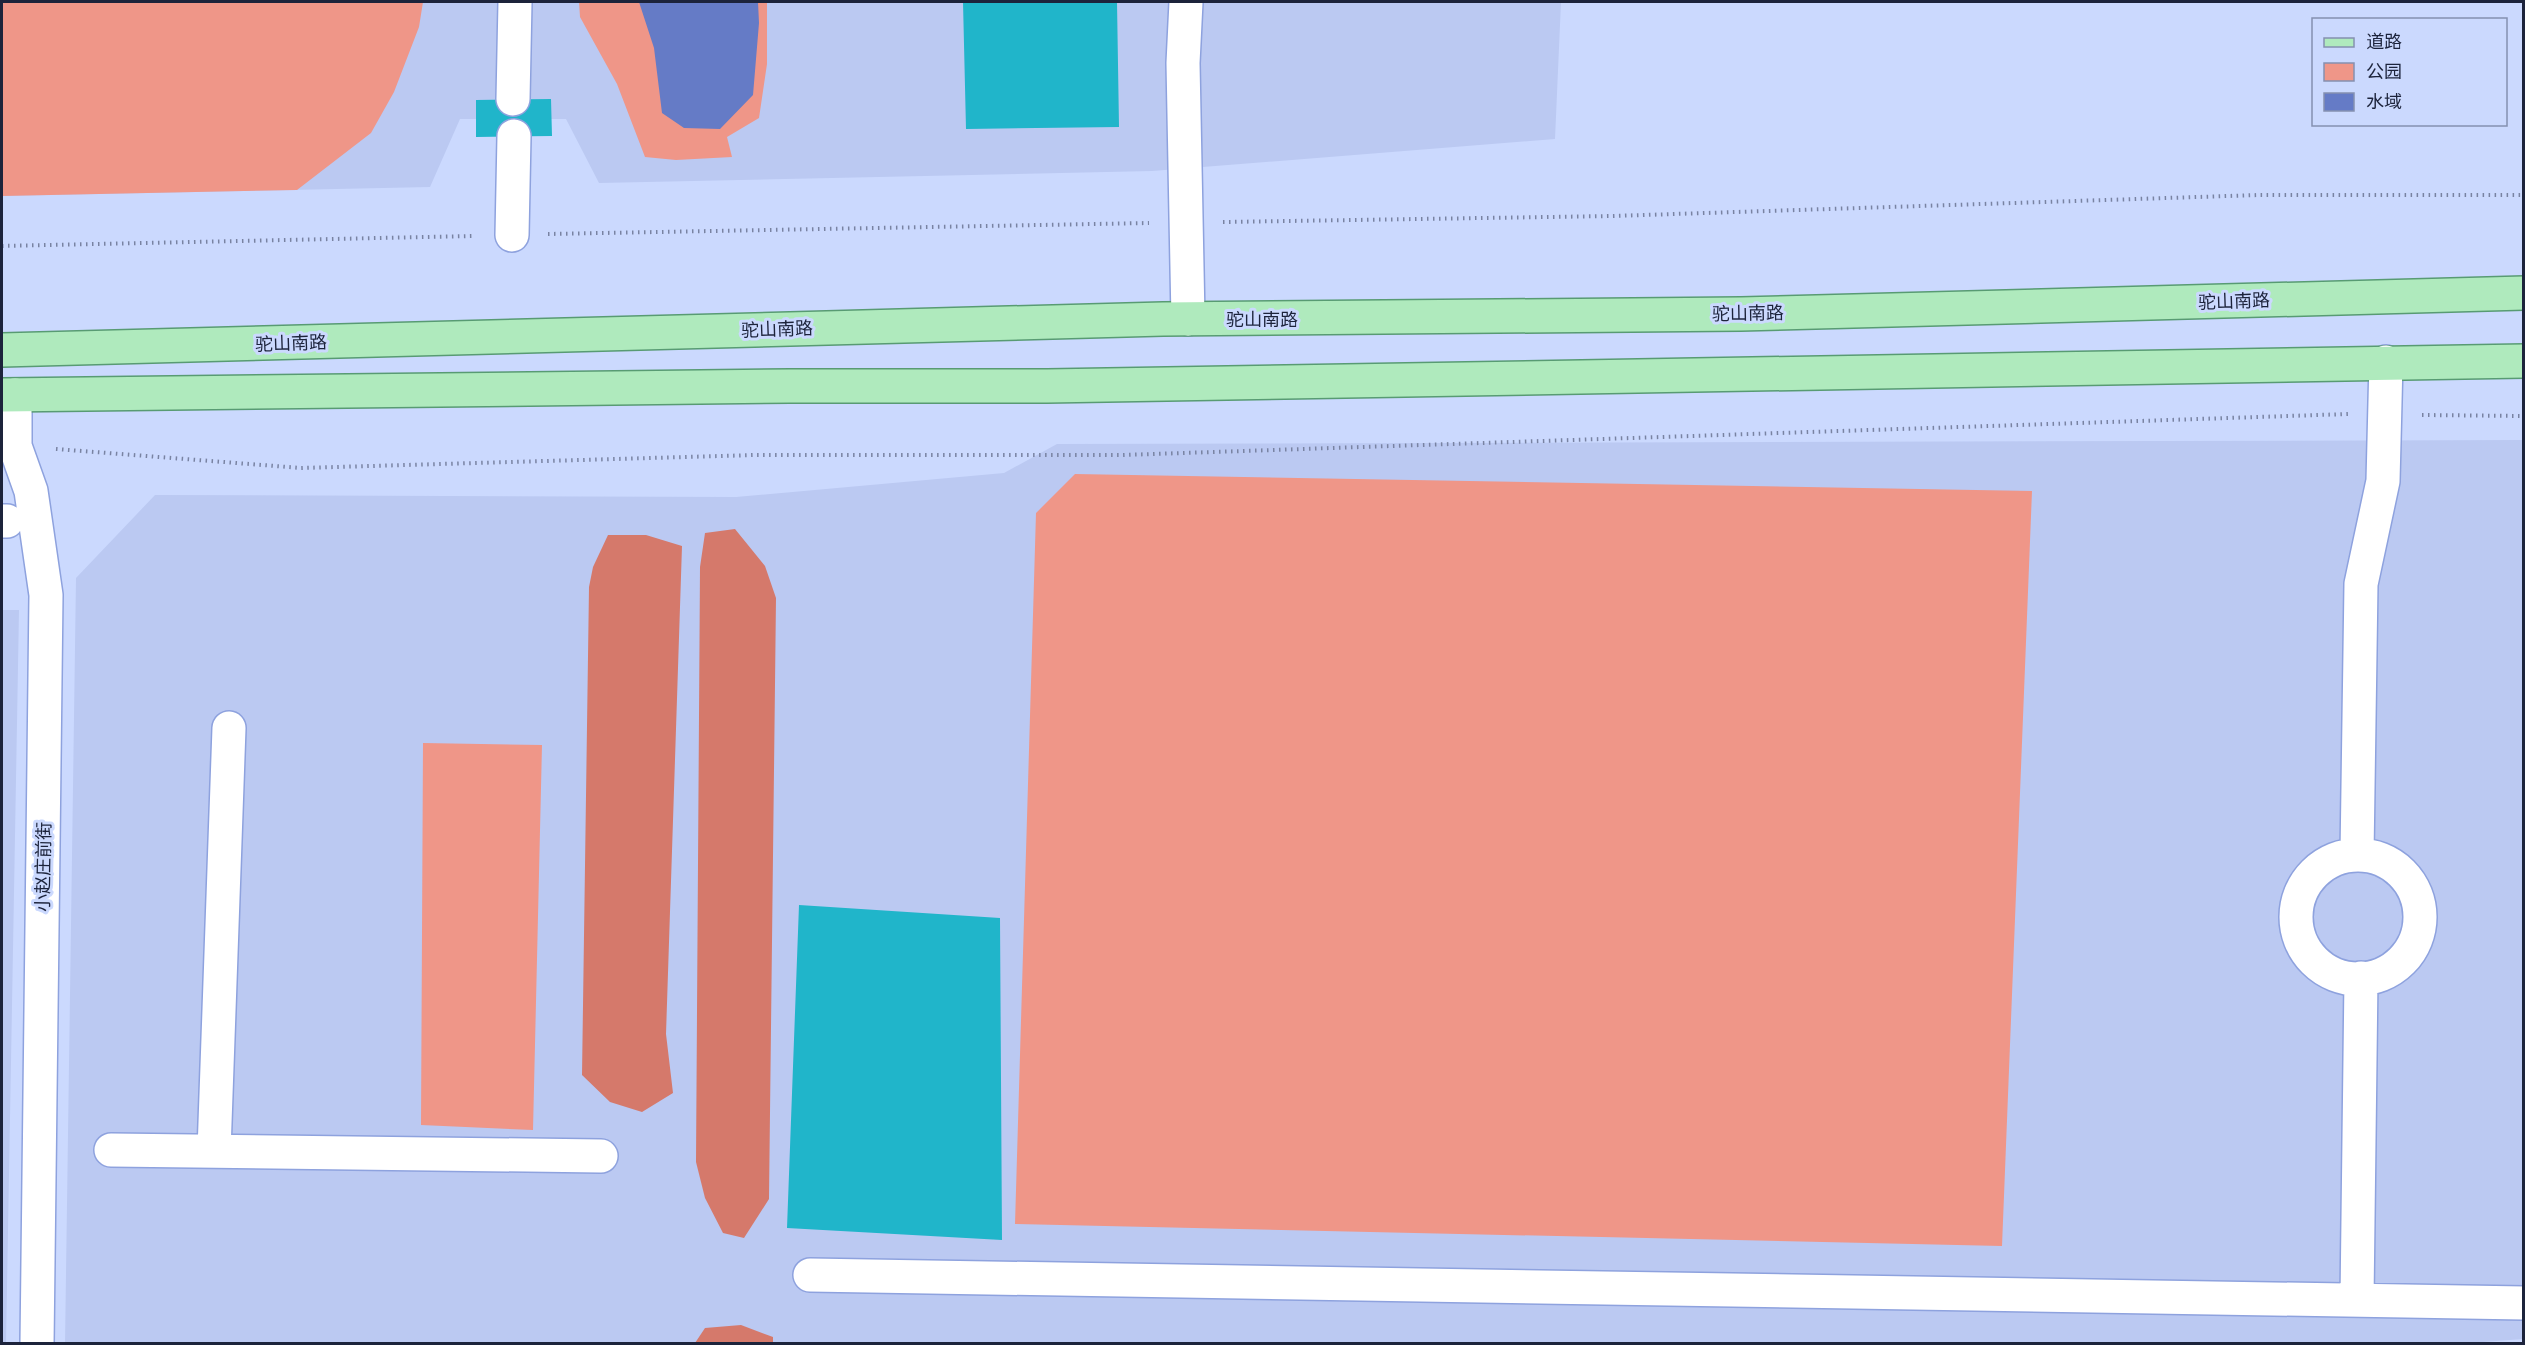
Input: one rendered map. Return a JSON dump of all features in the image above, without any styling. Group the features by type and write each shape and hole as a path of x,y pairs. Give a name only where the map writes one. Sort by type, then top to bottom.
{"main road":[{"name":"驼山南路","path":"2,350 1188,319 1741,314 2523,293"},
{"path":"8,395 790,386 1071,386 2523,361"}],"street":[{"path":"513,99 514,2"},
{"path":"1186,2 1183,63 1188,319"},
{"path":"512,235 514,136"},
{"path":"2357,855 2361,584 2383,481 2386,362"},
{"name":"小赵庄前街","path":"8,395 15,446 31,491 46,595 37,1344"},
{"path":"214,1151 229,728"},
{"path":"2357,855 2377,858 2396,867 2410,882 2418,901 2420,922 2415,942 2403,960 2386,972 2361,978 2346,978 2327,971 2312,958 2301,941 2297,922 2298,902 2306,883 2319,868 2337,858 2357,855"},
{"path":"2357,1300 2361,978"},
{"path":"111,1150 601,1156"},
{"path":"810,1275 2523,1303"}],"path":[{"path":"2,246 1613,216 2259,195 2523,195"},
{"path":"15,446 301,468 755,455 1135,455 2328,414 2523,416"}],"shaded area":[{"path":"2,2 1561,2 1555,139 1152,171 599,183 566,119 460,119 430,187 2,196"},
{"path":"2523,440 2523,1339 2456,1344 65,1344 76,578 155,495 736,497 1004,473 1057,444"},
{"path":"735,529 765,566 776,598 769,1199 744,1238 723,1233 705,1198 696,1162 700,567 705,533"},
{"path":"608,535 646,535 682,546 666,1034 673,1093 642,1112 610,1102 582,1075 589,587 593,567"},
{"path":"2,610 19,610 6,1344 2,1343"},
{"path":"741,1325 773,1337 773,1343 695,1343 705,1328"}],"green space":[{"path":"2,2 423,2 419,27 394,92 371,133 297,190 2,196"},
{"path":"579,2 767,2 767,64 759,118 727,137 732,157 676,160 645,157 617,84 580,17"},
{"path":"1075,474 2032,491 2002,1246 1015,1224 1036,513"},
{"path":"423,743 542,745 533,1130 421,1125"}],"water":[{"path":"639,2 758,2 759,23 753,95 720,129 684,128 662,113 654,48"}],"building":[{"path":"963,2 1117,2 1119,127 966,129"},
{"path":"551,99 552,136 476,137 476,100"},
{"path":"799,905 1000,918 1002,1240 787,1228"}]}
